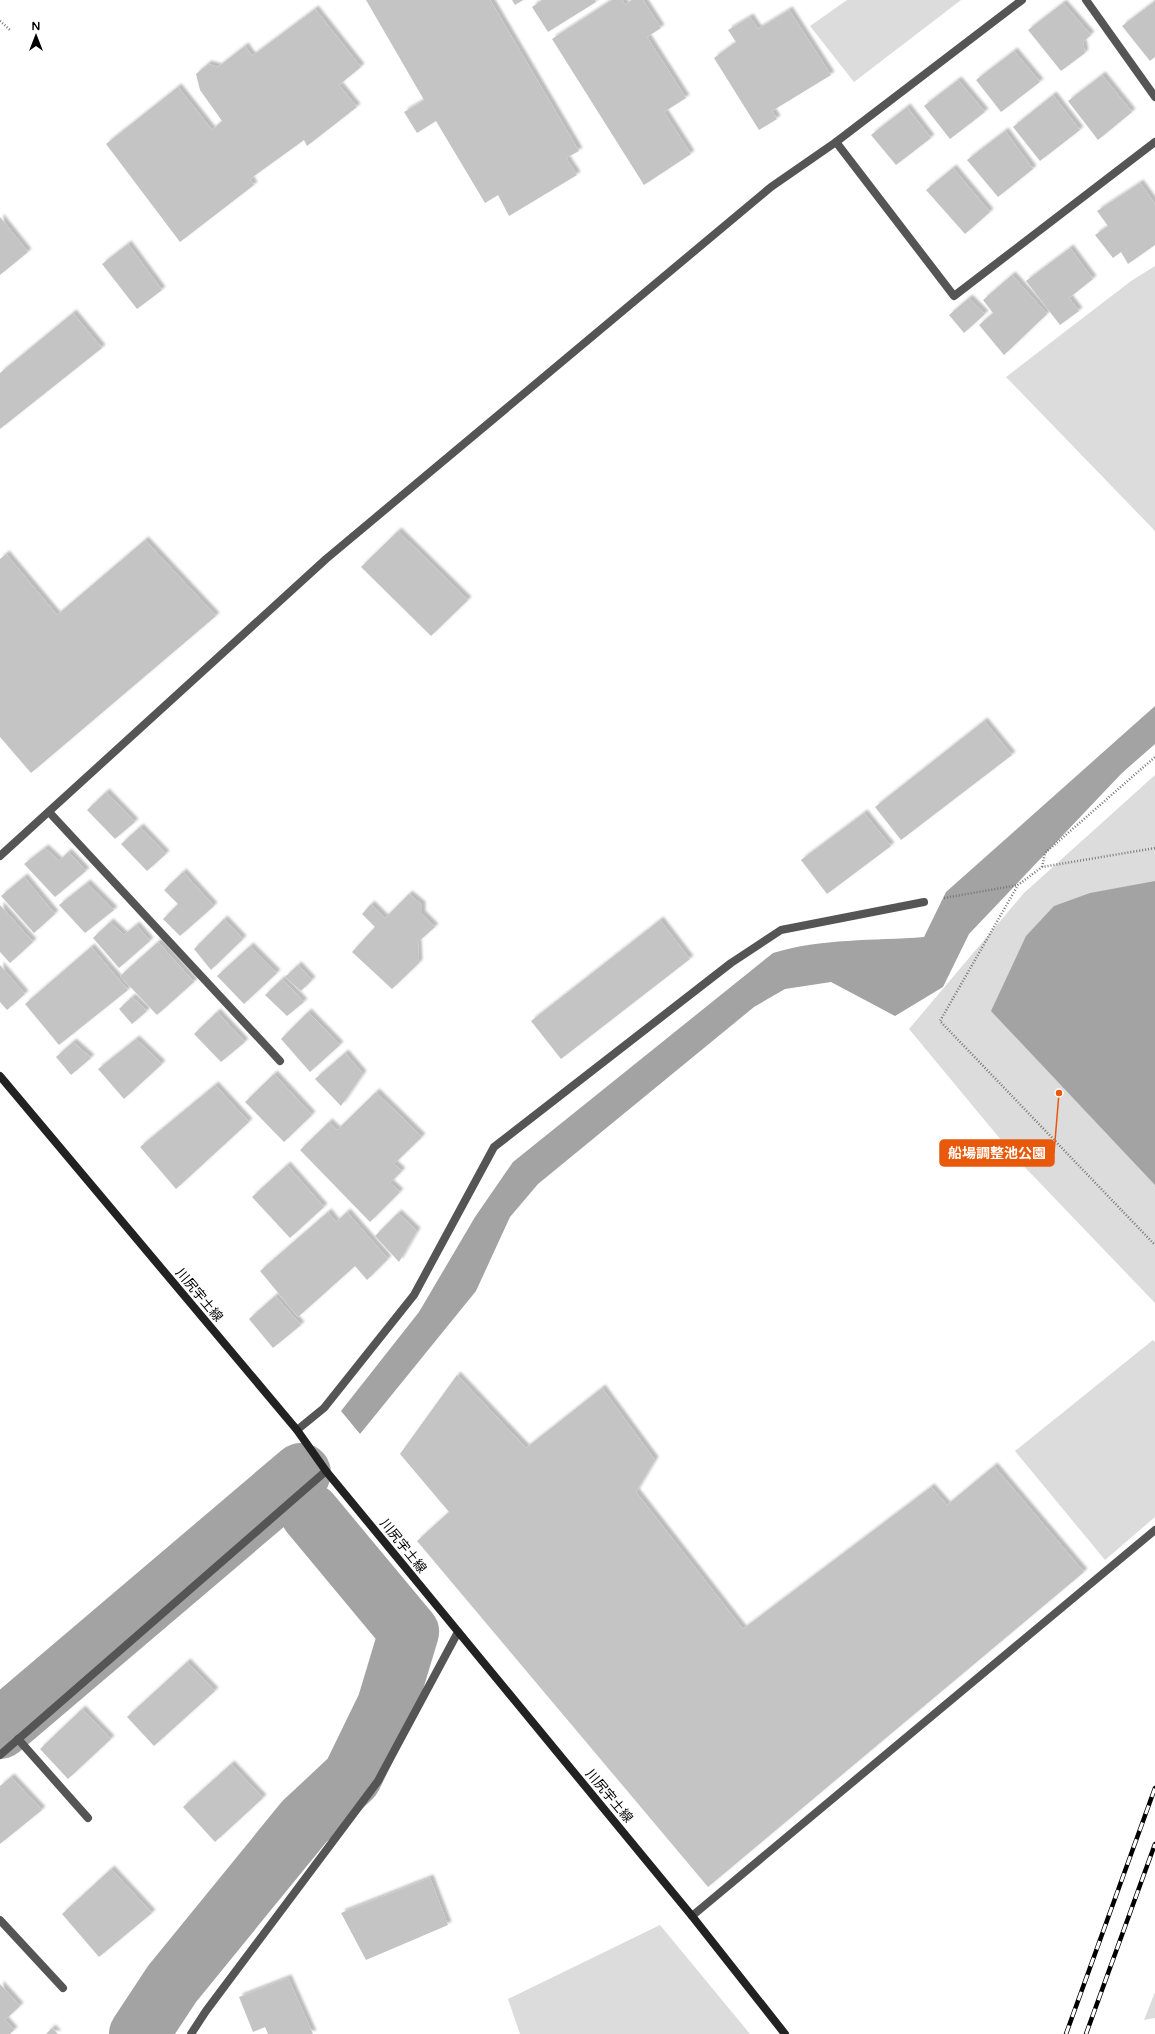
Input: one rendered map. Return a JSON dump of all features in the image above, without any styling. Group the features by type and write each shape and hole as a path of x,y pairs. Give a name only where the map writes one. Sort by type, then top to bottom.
{"main road":[{"name":"川尻宇土線","path":"0,1076 297,1430 326,1471 692,1916 785,2034"}],"street":[{"path":"0,856 326,559 771,187 836,142 1022,0"},
{"path":"1086,0 1155,97"},
{"path":"836,142 954,296 1155,142"},
{"path":"49,812 280,1061"},
{"path":"297,1430 324,1408 414,1295 494,1147 731,963 781,930 924,902"},
{"path":"0,1755 326,1471"},
{"path":"692,1916 1155,1530"},
{"path":"191,2034 378,1781 458,1632"},
{"path":"18,1739 88,1818"},
{"path":"0,1920 63,1988"}],"path":[{"path":"0,21 10,30"},
{"path":"1042,867 1045,852 1155,757"},
{"path":"1155,848 1042,867 1018,885 940,1021 1155,1245"},
{"path":"924,902 1018,885"}],"shaded area":[{"path":"847,0 961,0 854,82 810,26"},
{"path":"1155,266 1155,531 1006,377 1131,281"},
{"path":"1155,706 1155,744 1122,773 969,934 943,987 895,1016 831,982 785,989 754,1007 538,1184 510,1217 476,1291 360,1434 341,1411 419,1312 475,1217 513,1162 773,953 791,948 829,942 924,937 946,892"},
{"path":"1155,775 1155,1303 1016,1158 909,1029 1024,893"},
{"path":"1155,881 1155,1185 991,1011 1026,936 1054,906 1090,893"},
{"path":"1153,1340 1155,1342 1155,1517 1105,1560 1015,1451"},
{"path":"660,1925 750,2034 520,2034 508,1999"},
{"path":"1155,1992 1155,2018 1144,2020"}],"building":[{"path":"366,0 490,0 579,151 566,158 577,175 509,216 498,195 485,203 436,121 417,133 404,112 424,100"},
{"path":"512,0 523,0 515,5"},
{"path":"542,0 595,0 596,2 548,32 532,7"},
{"path":"612,0 622,0 625,5 632,0 643,0 661,28 647,37 686,98 664,112 691,154 644,185 552,39"},
{"path":"1155,1 1155,57 1150,61 1122,26"},
{"path":"1063,3 1091,35 1083,42 1085,53 1061,71 1028,30"},
{"path":"315,9 361,67 339,85 357,107 307,146 304,140 250,179 254,185 180,242 106,144 178,87 212,130 222,121 200,90 196,74 208,64 218,67 245,46 252,56"},
{"path":"789,10 831,75 772,111 777,119 759,130 714,58 736,42 728,30 750,17 758,29"},
{"path":"1014,51 1040,82 1001,112 976,80"},
{"path":"1102,75 1132,112 1098,140 1068,101"},
{"path":"958,80 985,112 950,139 924,106"},
{"path":"1053,95 1080,130 1040,161 1013,127"},
{"path":"907,107 931,138 896,165 871,135"},
{"path":"1005,131 1033,169 998,197 967,160"},
{"path":"953,168 990,212 965,234 926,190"},
{"path":"1140,183 1155,204 1155,245 1128,264 1121,252 1113,258 1095,235 1108,226 1097,211"},
{"path":"0,217 28,252 0,275"},
{"path":"128,244 162,290 137,309 102,264"},
{"path":"1070,248 1093,279 1069,298 1079,311 1060,325 1026,281"},
{"path":"1012,275 1047,314 1004,355 979,325 993,313 983,300"},
{"path":"969,298 985,314 964,333 949,315"},
{"path":"73,313 102,348 0,429 0,373"},
{"path":"398,531 468,600 431,636 361,567"},
{"path":"145,540 216,616 31,773 0,737 0,559 6,554 57,615"},
{"path":"984,721 1012,755 901,840 875,807"},
{"path":"106,792 135,822 115,839 87,810"},
{"path":"864,813 891,846 827,894 801,860"},
{"path":"140,827 166,854 147,871 121,844"},
{"path":"45,848 59,861 68,852 86,871 55,897 24,864"},
{"path":"183,872 214,906 180,936 163,919 178,904 164,890"},
{"path":"24,877 55,914 34,933 1,896"},
{"path":"87,883 114,910 85,933 59,905"},
{"path":"409,894 422,905 422,914 435,927 418,942 419,963 392,989 352,952 375,927 362,914 371,904 385,918"},
{"path":"0,905 33,942 10,963 0,952"},
{"path":"224,919 243,939 211,970 194,949"},
{"path":"660,920 690,959 561,1059 531,1021"},
{"path":"110,922 124,935 136,925 150,941 119,968 93,938"},
{"path":"158,942 194,982 157,1015 120,976"},
{"path":"250,946 277,973 244,1004 217,976"},
{"path":"91,947 128,990 59,1045 25,1004"},
{"path":"0,965 25,994 7,1010 0,1002"},
{"path":"298,965 312,980 301,991 285,977"},
{"path":"282,979 304,1002 287,1016 265,995"},
{"path":"132,997 147,1011 132,1024 119,1009"},
{"path":"217,1012 245,1042 221,1062 194,1034"},
{"path":"308,1012 340,1045 310,1072 281,1039"},
{"path":"136,1039 162,1064 124,1099 98,1069"},
{"path":"73,1042 91,1058 71,1075 56,1057"},
{"path":"345,1053 363,1074 341,1106 315,1079"},
{"path":"274,1074 312,1115 284,1142 245,1102"},
{"path":"215,1085 249,1122 176,1189 140,1147"},
{"path":"376,1092 422,1137 394,1164 402,1171 390,1183 400,1192 370,1222 300,1150 329,1122 337,1130"},
{"path":"287,1165 324,1207 290,1238 252,1197"},
{"path":"328,1212 336,1222 347,1212 388,1259 367,1280 355,1266 298,1317 260,1271"},
{"path":"398,1213 417,1231 399,1262 375,1236"},
{"path":"275,1296 301,1325 273,1348 249,1319"},
{"path":"457,1375 526,1448 602,1388 655,1460 636,1492 743,1629 931,1487 947,1505 994,1466 1084,1572 708,1887 417,1541 449,1512 400,1454"},
{"path":"187,1662 215,1691 154,1746 127,1717"},
{"path":"82,1709 111,1739 68,1779 40,1749"},
{"path":"231,1764 263,1798 215,1842 183,1807"},
{"path":"11,1777 42,1810 0,1844 0,1786"},
{"path":"111,1869 152,1913 99,1957 62,1914"},
{"path":"430,1878 448,1925 366,1960 341,1913"},
{"path":"288,1978 313,2034 268,2034 265,2027 253,2032 239,1997"},
{"path":"0,1984 20,2006 5,2020 14,2030 10,2034 0,2034"},
{"path":"52,2028 58,2034 46,2034"}],"waterway":[{"path":"0,1729 301,1473"},
{"path":"139,2034 172,1984 304,1822 352,1777 387,1705 409,1632 310,1513"}],"railway":[{"path":"1066,2034 1155,1788"},
{"path":"1086,2034 1155,1844"}],"place":[{"name":"船場調整池公園","path":"1059,1093"}]}
